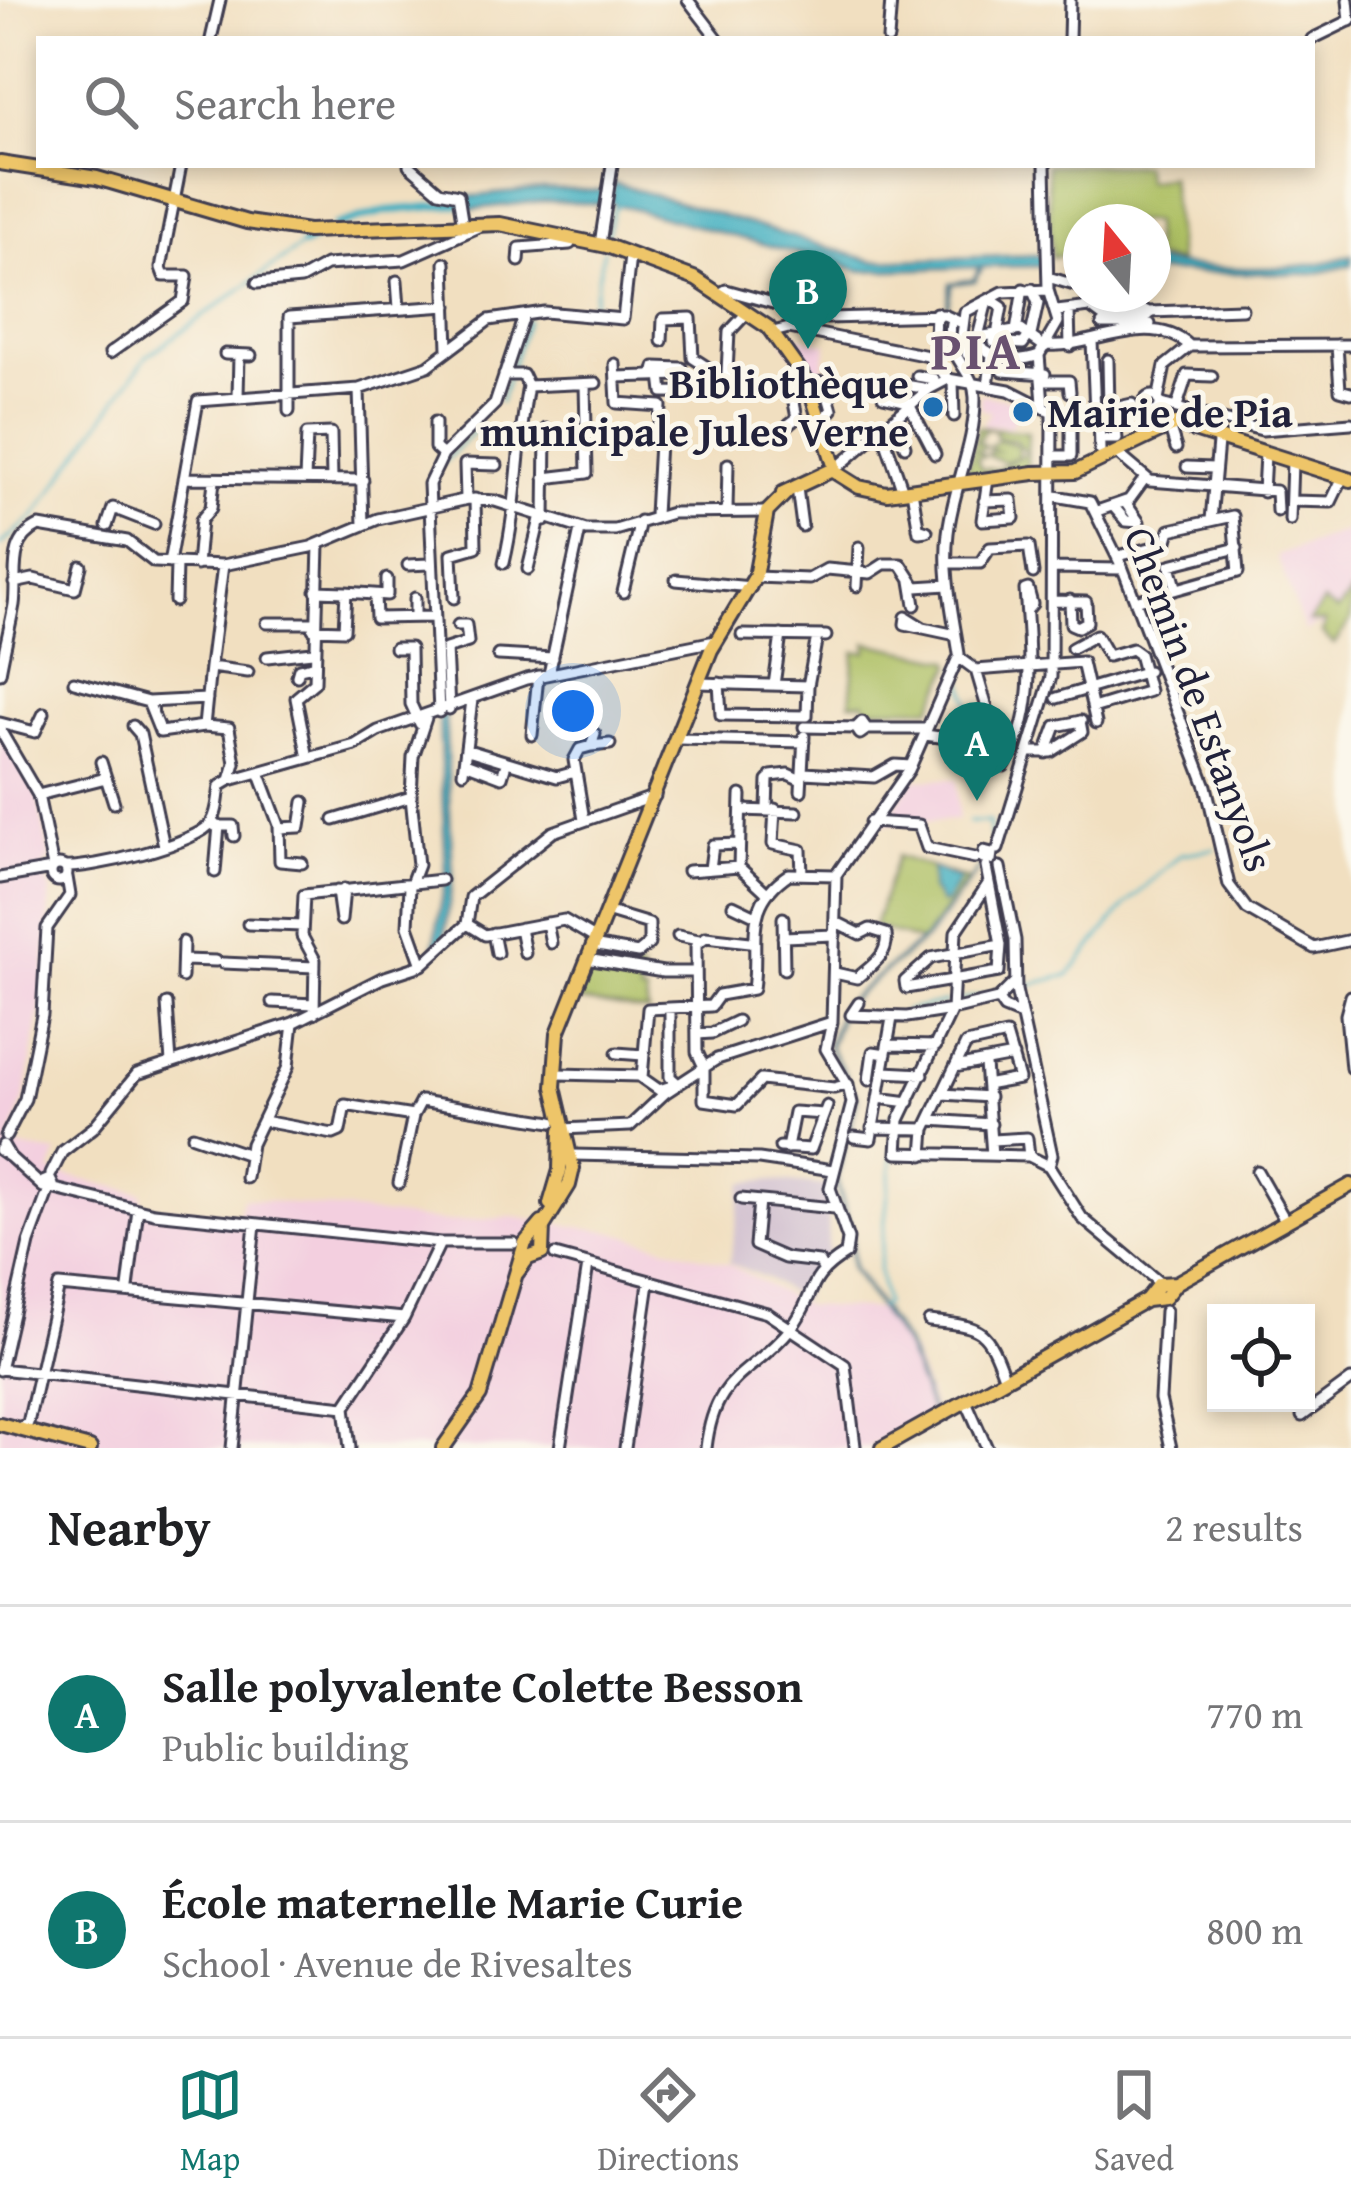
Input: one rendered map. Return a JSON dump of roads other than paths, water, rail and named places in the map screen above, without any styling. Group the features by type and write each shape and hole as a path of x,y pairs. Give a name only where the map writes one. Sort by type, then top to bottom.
{"main road":[{"path":"0,163 97,178 247,222 308,231 346,232 462,220 537,229 696,279 773,332 808,383 838,471 870,491 908,491 988,478 1079,471 1118,454 1144,435 1173,427 1347,478"},
{"path":"618,882 649,818 715,641 753,582 765,511 792,490 838,471"},
{"path":"443,1448 480,1395 517,1273 569,1185 553,1060 591,941 656,796"},
{"path":"558,1124 557,1074 564,1021"},
{"path":"882,1448 1351,1185"},
{"path":"0,1426 90,1448"},
{"path":"0,1426 74,1448"}],"street":[{"path":"213,36 220,0"},
{"path":"688,0 716,36"},
{"path":"888,36 891,0"},
{"path":"1069,36 1070,0"},
{"path":"1315,38 1350,21 1348,0"},
{"path":"110,353 184,301 187,276 164,277 160,268 178,200 181,168"},
{"path":"413,168 440,191 459,196 462,220"},
{"path":"519,261 520,248 561,243 600,246 613,168"},
{"path":"1045,168 1048,273 1063,307"},
{"path":"257,283 301,279 326,265 426,255 483,225"},
{"path":"175,601 172,563 198,401 359,389 414,373 479,323 544,312 623,319 630,256"},
{"path":"445,263 448,349"},
{"path":"1048,273 1063,279"},
{"path":"719,294 725,290 827,318 936,313 958,317 988,300 1025,293 1048,273"},
{"path":"398,281 399,308"},
{"path":"994,387 1012,335 1036,302 1025,293"},
{"path":"994,387 1025,293"},
{"path":"988,300 1002,307 998,329 1069,381 1070,392"},
{"path":"971,346 988,300"},
{"path":"289,411 290,317 447,306"},
{"path":"1102,324 1242,309"},
{"path":"1025,396 1063,311"},
{"path":"1064,312 1067,346"},
{"path":"1094,312 1115,324 1149,321"},
{"path":"1134,312 1190,346 1344,346 1341,392 1351,393"},
{"path":"935,362 936,313"},
{"path":"726,393 729,332 745,315"},
{"path":"433,714 432,473 443,455 495,404 524,316"},
{"path":"958,317 971,346"},
{"path":"706,1448 712,1414 731,1381 790,1328 823,1269 848,1247 834,1208 833,1170 852,1103 848,1084 826,1049 835,973 836,875 911,766 959,658 946,563 958,484 975,419 975,383 953,357 958,317"},
{"path":"662,341 663,320 692,318 693,358 707,367 707,392"},
{"path":"1093,346 1115,324"},
{"path":"773,332 789,328 935,362 951,380 954,416"},
{"path":"971,346 1012,335"},
{"path":"971,346 1012,335"},
{"path":"1005,358 1042,363 1067,346"},
{"path":"1003,371 1042,363 1067,346 1093,346 1109,356 1104,411 1100,445 1117,439 1104,411 1092,396 1093,346"},
{"path":"1176,448 1173,427 1159,405 1165,366 1190,346"},
{"path":"225,354 245,356 238,396"},
{"path":"1000,945 929,959 905,985 913,990 999,972 1000,945 988,888 989,858 1030,752 1052,665 1055,473 1042,363"},
{"path":"615,364 619,404 661,406"},
{"path":"1078,364 1095,366"},
{"path":"1177,406 1187,374 1212,376"},
{"path":"503,563 517,510 516,467 528,386 524,375 508,375"},
{"path":"616,377 657,375 662,391 655,515"},
{"path":"917,376 934,379 932,387"},
{"path":"1078,379 1095,380"},
{"path":"838,471 932,387 951,380 1025,396 1071,415 1138,403 1177,406 1262,430 1351,423"},
{"path":"528,386 591,383 587,473 545,478"},
{"path":"662,391 726,393 808,383"},
{"path":"893,383 932,387"},
{"path":"789,424 797,418 791,387"},
{"path":"359,389 363,525"},
{"path":"883,396 912,404"},
{"path":"912,404 934,454"},
{"path":"1053,456 1071,456 1071,415"},
{"path":"896,418 905,446"},
{"path":"901,434 918,419"},
{"path":"435,422 435,448 443,455"},
{"path":"528,569 542,520 546,429"},
{"path":"882,430 918,528"},
{"path":"305,479 307,434 331,433 332,480"},
{"path":"1211,520 1218,442"},
{"path":"1118,454 1144,478 1276,491 1277,511"},
{"path":"1256,489 1265,454"},
{"path":"1290,520 1292,462"},
{"path":"454,598 452,554 476,547 465,464 497,465"},
{"path":"727,510 728,464"},
{"path":"1187,467 1213,468"},
{"path":"184,478 364,480"},
{"path":"983,501 1012,500 1010,520 982,520 983,501 988,478"},
{"path":"1096,511 1119,504 1144,478"},
{"path":"1292,501 1331,502 1347,478"},
{"path":"197,565 201,520 212,508 214,481"},
{"path":"792,490 802,526"},
{"name":"Chemin de Estanyols","path":"1055,496 1082,498 1096,511 1118,556 1206,786 1217,850 1238,902 1314,948 1351,940"},
{"path":"0,673 14,562 22,538 46,525 85,538 127,541 154,562 223,565 319,544 363,525 470,499 580,530 615,530 655,515 765,511"},
{"path":"107,526 113,508 154,524"},
{"path":"1118,556 1166,544 1170,530 1233,516 1238,573 1135,601"},
{"path":"623,592 640,521"},
{"path":"532,735 580,530"},
{"path":"308,758 296,698 312,686 319,544"},
{"path":"857,580 859,547"},
{"path":"946,563 983,562 989,549 1031,548 1029,570"},
{"path":"1176,587 1170,565 1237,548"},
{"path":"408,565 430,564"},
{"path":"676,580 809,579 827,569 857,580 901,564 911,581 915,605"},
{"path":"204,726 223,565"},
{"path":"14,584 32,579 75,589 81,566"},
{"path":"1053,568 1123,569"},
{"path":"316,590 386,596 387,579"},
{"path":"911,581 921,588 948,585"},
{"path":"268,623 344,630 346,592"},
{"path":"375,595 376,618 431,617"},
{"path":"415,598 415,617"},
{"path":"1054,601 1086,602 1087,622 1073,627 1071,664"},
{"path":"976,670 1004,766 1031,667 1027,610"},
{"path":"422,964 408,926 418,865 411,797 413,757 433,714 446,649 468,642 466,625 458,625"},
{"path":"922,627 956,634"},
{"path":"742,635 821,636 808,686 802,781"},
{"path":"774,685 781,635"},
{"path":"1046,753 1056,726 1095,716 1147,693 1137,650 1108,656 1099,636 1072,648"},
{"path":"214,872 220,786 230,780 308,758 544,675 715,641"},
{"path":"394,648 410,648 411,704 433,714"},
{"path":"267,656 312,652"},
{"path":"498,655 553,658"},
{"path":"959,658 976,670 1084,663 1095,716"},
{"path":"297,676 299,669 313,666"},
{"path":"210,667 248,672"},
{"path":"1057,698 1159,668"},
{"path":"74,682 148,703 207,699"},
{"path":"698,683 808,686"},
{"path":"719,683 721,716 926,732 962,740"},
{"path":"468,702 471,724 464,768 502,777 506,763"},
{"path":"148,703 160,732 228,724 235,763 230,780"},
{"path":"44,713 35,732 0,727 4,749 38,795 60,872 46,932 42,1016 17,1120 3,1142 48,1184 139,1209 440,1243 534,1248 758,1310 844,1365 851,1382 856,1445"},
{"path":"1030,752 1046,753 1082,732 1080,721"},
{"path":"133,726 140,734 164,846"},
{"path":"591,746 595,734"},
{"path":"675,744 804,742"},
{"path":"584,820 576,753 610,744"},
{"path":"468,750 506,763 542,768 556,777 575,772"},
{"path":"101,762 114,803"},
{"path":"802,874 799,852 773,844 769,779 788,774 802,781 874,778 895,765 911,766"},
{"path":"259,772 279,828 282,864 302,863"},
{"path":"38,795 106,778"},
{"path":"741,795 740,867 767,893"},
{"path":"345,1407 0,1369 48,1184 62,1152 99,1122 129,1080 293,1023 314,1008 422,964 467,923 471,897 554,832 656,796"},
{"path":"334,820 411,797"},
{"path":"279,828 300,827 307,813 304,802"},
{"path":"741,810 796,812"},
{"path":"870,822 919,825 927,848 989,858"},
{"path":"0,878 60,872 164,846 214,825 233,826 234,836"},
{"path":"710,869 713,845 739,844"},
{"path":"989,858 1015,940 1015,982 1052,1155 1049,1166"},
{"path":"688,871 740,867"},
{"path":"631,1095 643,1055 648,1009 711,1006 719,995 753,989 750,942 754,915 767,893 786,875 836,875"},
{"path":"314,1008 315,967 303,944 304,895 441,880"},
{"path":"988,888 958,927 952,1010 898,1130 897,1154 1028,1156 1049,1166 1082,1218 1161,1292 1160,1399 1171,1448"},
{"path":"734,905 754,915"},
{"path":"591,941 638,953 649,944 649,923 608,906"},
{"path":"783,918 784,969"},
{"path":"467,923 493,934 568,920 591,941 664,973 696,972"},
{"path":"255,923 302,926"},
{"path":"547,923 551,944"},
{"path":"520,928 525,952"},
{"path":"783,937 873,930 888,939 883,956 857,978 835,973"},
{"path":"493,934 497,953"},
{"path":"678,936 750,942"},
{"path":"699,940 697,1034 707,1104 737,1105 760,1080 838,1089 848,1084"},
{"path":"182,977 183,942"},
{"path":"183,960 315,967"},
{"path":"859,1004 849,1013 892,1018 952,1010 998,999 1015,982"},
{"path":"1351,996 1346,1015 1351,1068"},
{"path":"998,999 1004,1008 1021,1015"},
{"path":"272,1002 314,1008"},
{"path":"167,1004 171,1063"},
{"path":"670,1009 670,1077 678,1084"},
{"path":"820,1129 871,1139 892,1018"},
{"path":"697,1034 712,1033 737,1021"},
{"path":"399,1183 412,1116 421,1101 558,1124 630,1126 704,1067 751,1044 832,1022"},
{"path":"246,1178 249,1155 288,1067 293,1023"},
{"path":"923,1155 927,1124 969,1042 1006,1035 1018,1079 991,1084"},
{"path":"868,1080 873,1052 936,1046"},
{"path":"617,1053 643,1055"},
{"path":"884,1072 953,1071 1013,1057"},
{"path":"986,1064 991,1084 992,1155"},
{"path":"924,1071 944,1091 989,1097"},
{"path":"557,1074 636,1077 651,1089 678,1084"},
{"path":"614,1076 615,1094"},
{"path":"878,1098 909,1102"},
{"path":"263,1121 333,1134 340,1131 345,1105 412,1116"},
{"path":"826,1110 820,1129 811,1149 783,1148 794,1112 826,1110"},
{"path":"872,1128 991,1124"},
{"path":"193,1136 249,1155"},
{"path":"992,1139 1027,1138 1028,1156"},
{"path":"567,1155 759,1159 833,1170"},
{"path":"1257,1172 1286,1222"},
{"path":"741,1199 834,1208"},
{"path":"759,1201 755,1245 785,1258 819,1262 823,1269"},
{"path":"128,1288 139,1209"},
{"path":"232,1448 255,1224"},
{"path":"350,1448 345,1407 404,1318 440,1243"},
{"path":"560,1448 588,1265"},
{"path":"625,1448 650,1283"},
{"path":"18,1429 28,1423 55,1288 128,1288 404,1318"},
{"path":"929,1321 975,1326 994,1345 1005,1379"},
{"path":"1303,1416 1351,1380"},
{"path":"966,1400 987,1448"}],"water":[{"path":"614,183 873,261 1036,255 1046,259 1046,266 983,267 975,281 952,284 946,314 950,283 974,279 979,267 862,271 611,203"},
{"path":"544,189 607,191 605,204 544,201 465,210 464,197"},
{"path":"1351,255 1351,265 1313,274 1171,272 1171,263 1226,268 1331,261"},
{"path":"445,713 453,876 443,946 433,954 446,874 439,715"},
{"path":"983,863 928,937 844,1005 830,1046 858,1098 837,1180 852,1233 853,1268 906,1344 933,1416 904,1345 851,1269 850,1234 835,1180 856,1098 828,1045 843,1004 927,936"},
{"path":"932,868 959,880 941,904 931,889"}],"waterway":[{"path":"605,241 613,210 622,202"},
{"path":"335,226 385,211 462,204"},
{"path":"303,245 322,234"},
{"path":"0,545 34,517 147,356 303,245"},
{"path":"591,313 604,249"},
{"path":"500,402 527,320"},
{"path":"443,463 482,423"},
{"path":"959,667 989,774"},
{"path":"969,822 989,822 991,838"},
{"path":"1017,988 1069,975 1124,907 1181,854 1214,849"},
{"path":"957,1000 998,993"},
{"path":"904,1011 946,1002"},
{"path":"879,1307 885,1305 879,1270 893,1151"}],"place":[{"name":"École maternelle Marie Curie","path":"808,349"},
{"name":"Bibliothèque municipale Jules Verne","path":"933,407"},
{"name":"Mairie de Pia","path":"1023,412"},
{"name":"Salle polyvalente Colette Besson","path":"977,801"}],"district":[{"name":"PIA","path":"977,350"}]}
